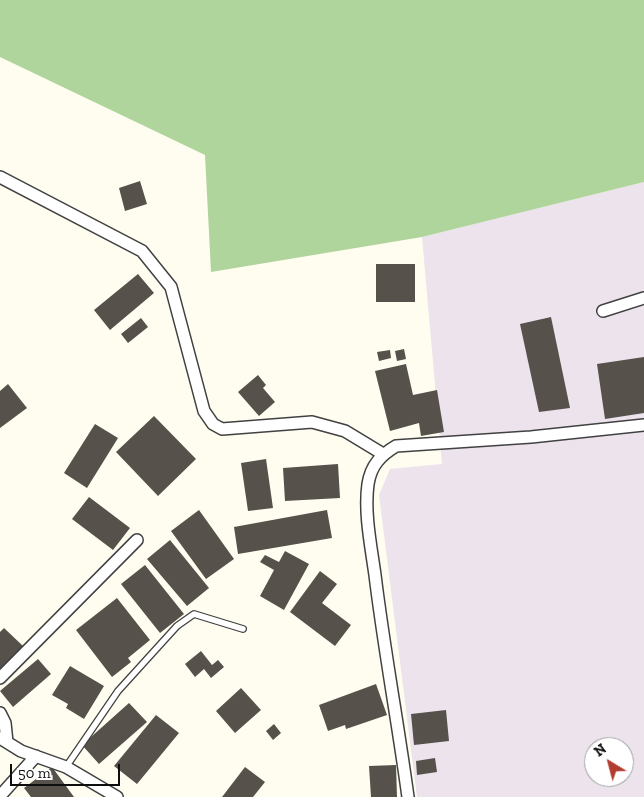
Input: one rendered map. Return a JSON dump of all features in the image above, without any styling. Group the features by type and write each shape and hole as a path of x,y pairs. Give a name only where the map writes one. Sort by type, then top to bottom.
{"street":[{"path":"0,177 142,251 171,287 204,411 213,424 222,429 312,422 345,431 383,454"},
{"path":"603,311 644,298"},
{"path":"408,797 369,526 368,484 374,466 383,454 396,446 531,437 644,425"},
{"path":"0,678 137,540"},
{"path":"0,713 5,723 4,740 36,756 66,767 117,797"},
{"path":"0,796 36,756"}],"lane":[{"path":"66,767 118,691 177,626 194,614 243,629"}],"shaded area":[{"path":"644,182 644,797 417,797 379,495 390,469 442,464 422,237"}],"green space":[{"path":"0,0 644,0 644,182 422,237 211,272 205,155 0,57"}],"building":[{"path":"140,181 147,204 125,211 119,188"},
{"path":"376,264 415,264 415,302 376,302"},
{"path":"138,274 154,293 110,330 94,310"},
{"path":"551,317 570,408 539,412 520,324"},
{"path":"141,318 148,327 128,343 121,334"},
{"path":"404,349 406,359 397,361 395,351"},
{"path":"390,350 391,358 379,361 377,352"},
{"path":"644,357 644,413 605,419 597,364"},
{"path":"406,364 413,395 437,390 444,432 421,436 419,423 390,431 375,371"},
{"path":"258,375 266,385 263,388 275,402 259,416 238,392"},
{"path":"8,384 27,408 0,428 0,391"},
{"path":"154,416 196,459 158,496 116,452"},
{"path":"95,424 118,438 87,488 64,473"},
{"path":"266,459 273,508 248,511 241,463"},
{"path":"338,464 340,498 285,501 283,468"},
{"path":"89,497 130,528 113,550 72,519"},
{"path":"199,510 234,559 206,579 171,531"},
{"path":"327,510 332,538 238,554 234,527"},
{"path":"170,540 209,588 187,606 147,559"},
{"path":"285,551 309,564 284,610 260,596 274,570 260,562 265,555 279,562"},
{"path":"145,565 184,614 160,633 121,584"},
{"path":"320,571 337,584 322,603 351,625 335,646 290,612"},
{"path":"117,598 150,640 128,658 131,662 112,677 76,630"},
{"path":"4,628 23,646 0,669 0,632"},
{"path":"201,651 212,665 218,660 224,667 211,678 204,669 195,677 185,664"},
{"path":"38,659 51,674 13,707 0,691"},
{"path":"70,666 104,686 84,719 66,708 68,704 52,695"},
{"path":"376,684 387,715 346,729 345,725 328,731 319,705"},
{"path":"241,688 261,710 235,733 216,711"},
{"path":"129,703 147,722 99,764 82,745"},
{"path":"446,710 449,741 414,745 411,714"},
{"path":"156,715 179,733 137,784 114,766"},
{"path":"274,724 281,733 273,740 266,731"},
{"path":"435,758 437,772 417,775 416,761"},
{"path":"396,765 397,797 371,797 369,766"},
{"path":"52,767 74,797 31,797 24,788"},
{"path":"245,767 265,782 253,797 222,797"}]}
